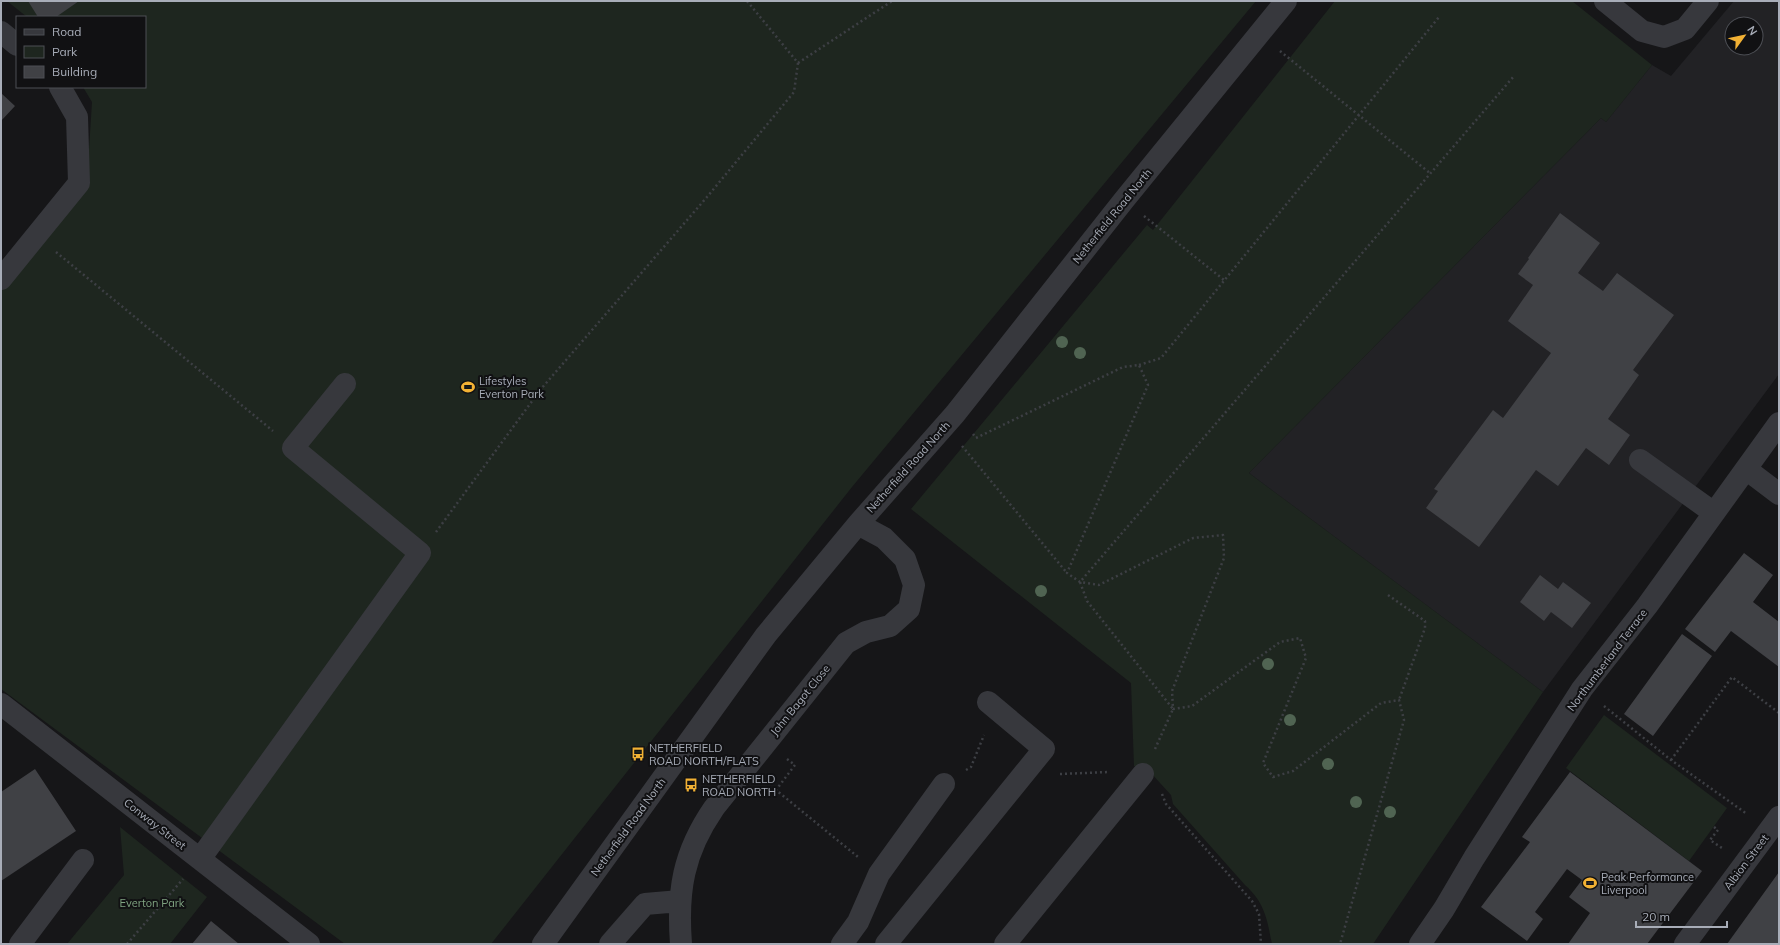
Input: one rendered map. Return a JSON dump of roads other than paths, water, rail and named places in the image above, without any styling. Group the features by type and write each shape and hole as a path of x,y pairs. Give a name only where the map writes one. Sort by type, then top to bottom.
{"street":[{"name":"Netherfield Road North","path":"543,944 766,635 858,524 950,420 1124,200 1286,1"},
{"path":"1605,1 1642,31 1664,37 1685,29 1708,1"},
{"path":"1,32 16,44"},
{"path":"1,279 79,183 77,116 61,88"},
{"path":"200,859 420,553 293,448 345,384"},
{"name":"Northumberland Terrace","path":"1420,944 1582,689 1647,606 1779,423"},
{"path":"1640,460 1714,513"},
{"path":"1746,469 1779,494"},
{"name":"John Bagot Close","path":"681,944 679,920 680,901 687,859 701,826 846,643 866,632 890,626 908,609 914,585 905,560 884,538 858,524"},
{"path":"886,944 1044,749 988,702"},
{"name":"Conway Street","path":"1,704 309,944"},
{"path":"1005,944 1143,774"},
{"path":"842,944 858,922 879,874 944,784"},
{"name":"Albion Street","path":"1685,944 1774,824"},
{"path":"20,944 83,860"},
{"path":"610,944 645,904 680,901"}],"place":[{"name":"Lifestyles Everton Park","path":"468,387"},
{"name":"NETHERFIELD ROAD NORTH/FLATS","path":"638,754"},
{"name":"NETHERFIELD ROAD NORTH","path":"691,785"},
{"name":"Peak Performance Liverpool","path":"1590,883"}],"park label":[{"name":"Everton Park","path":"152,903"}]}
